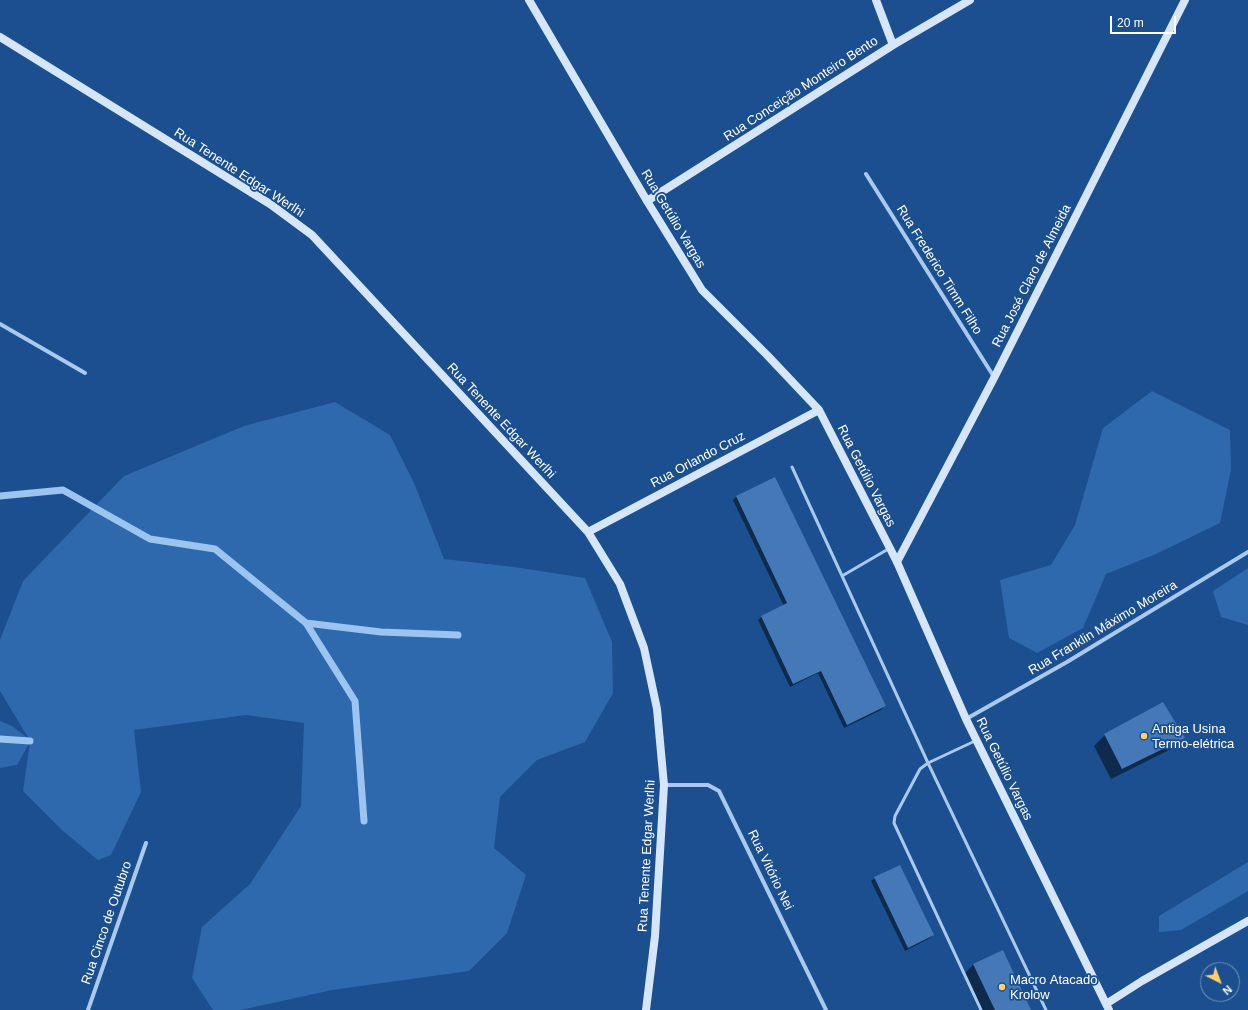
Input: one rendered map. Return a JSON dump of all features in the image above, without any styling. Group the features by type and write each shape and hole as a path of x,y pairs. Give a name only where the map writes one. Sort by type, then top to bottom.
{"street":[{"name":"Rua Getúlio Vargas","path":"529,0 648,202 702,290 819,410 897,562 966,719 1108,1007"},
{"path":"876,0 893,45"},
{"name":"Rua Conceição Monteiro Bento","path":"648,202 893,45 970,0"},
{"name":"Rua José Claro de Almeida","path":"897,562 994,378 1185,0"},
{"name":"Rua Tenente Edgar Werlhi","path":"0,37 270,204 312,235 588,532 620,584 644,648 657,710 664,785 655,936 646,1010"},
{"name":"Rua Frederico Timm Filho","path":"866,174 994,378"},
{"path":"0,324 85,373"},
{"name":"Rua Orlando Cruz","path":"588,532 819,410"},
{"name":"Rua Franklin Máximo Moreira","path":"966,719 1067,662 1248,552"},
{"name":"Rua Vitório Nei","path":"664,785 708,785 719,791 826,1010"},
{"name":"Rua Cinco de Outubro","path":"88,1010 146,843"},
{"path":"1108,1007 1142,981 1248,920"}],"lane":[{"path":"792,467 928,763 1046,1010"},
{"path":"842,576 890,548"},
{"path":"977,740 928,763 920,769 895,816 894,823 981,1010"}],"shaded area":[{"path":"1152,391 1230,430 1231,470 1220,523 1156,554 1106,574 1083,628 1037,653 1009,638 1000,580 1051,565 1075,525 1103,428"},
{"path":"335,402 390,435 414,483 444,559 514,567 585,578 612,642 613,693 585,742 537,760 500,797 494,848 526,875 507,933 469,971 332,990 241,1010 213,1010 192,978 202,927 250,884 301,806 304,723 246,715 134,730 141,792 111,855 98,860 63,831 23,791 30,742 17,765 0,768 0,721 12,726 29,739 0,691 0,640 23,581 124,476 244,426"},
{"path":"1248,568 1248,625 1221,617 1213,591"},
{"path":"1248,862 1248,891 1181,930 1159,932 1159,916"}],"building":[{"path":"775,477 886,706 847,725 821,671 793,684 761,616 787,603 736,496"},
{"name":"Antiga Usina Termo-elétrica","path":"1163,702 1185,738 1122,769 1104,734"},
{"path":"900,865 934,935 908,948 874,877"},
{"name":"Macro Atacado Krolow","path":"1003,950 1031,1010 995,1010 973,964"}],"waterway":[{"path":"0,496 63,490 150,539 215,549 306,623 355,701 364,821"},
{"path":"306,623 381,632 458,635"},
{"path":"0,739 30,741"}],"place":[{"name":"Antiga Usina Termo-elétrica","path":"1144,736"},
{"name":"Macro Atacado Krolow","path":"1002,987"}]}
